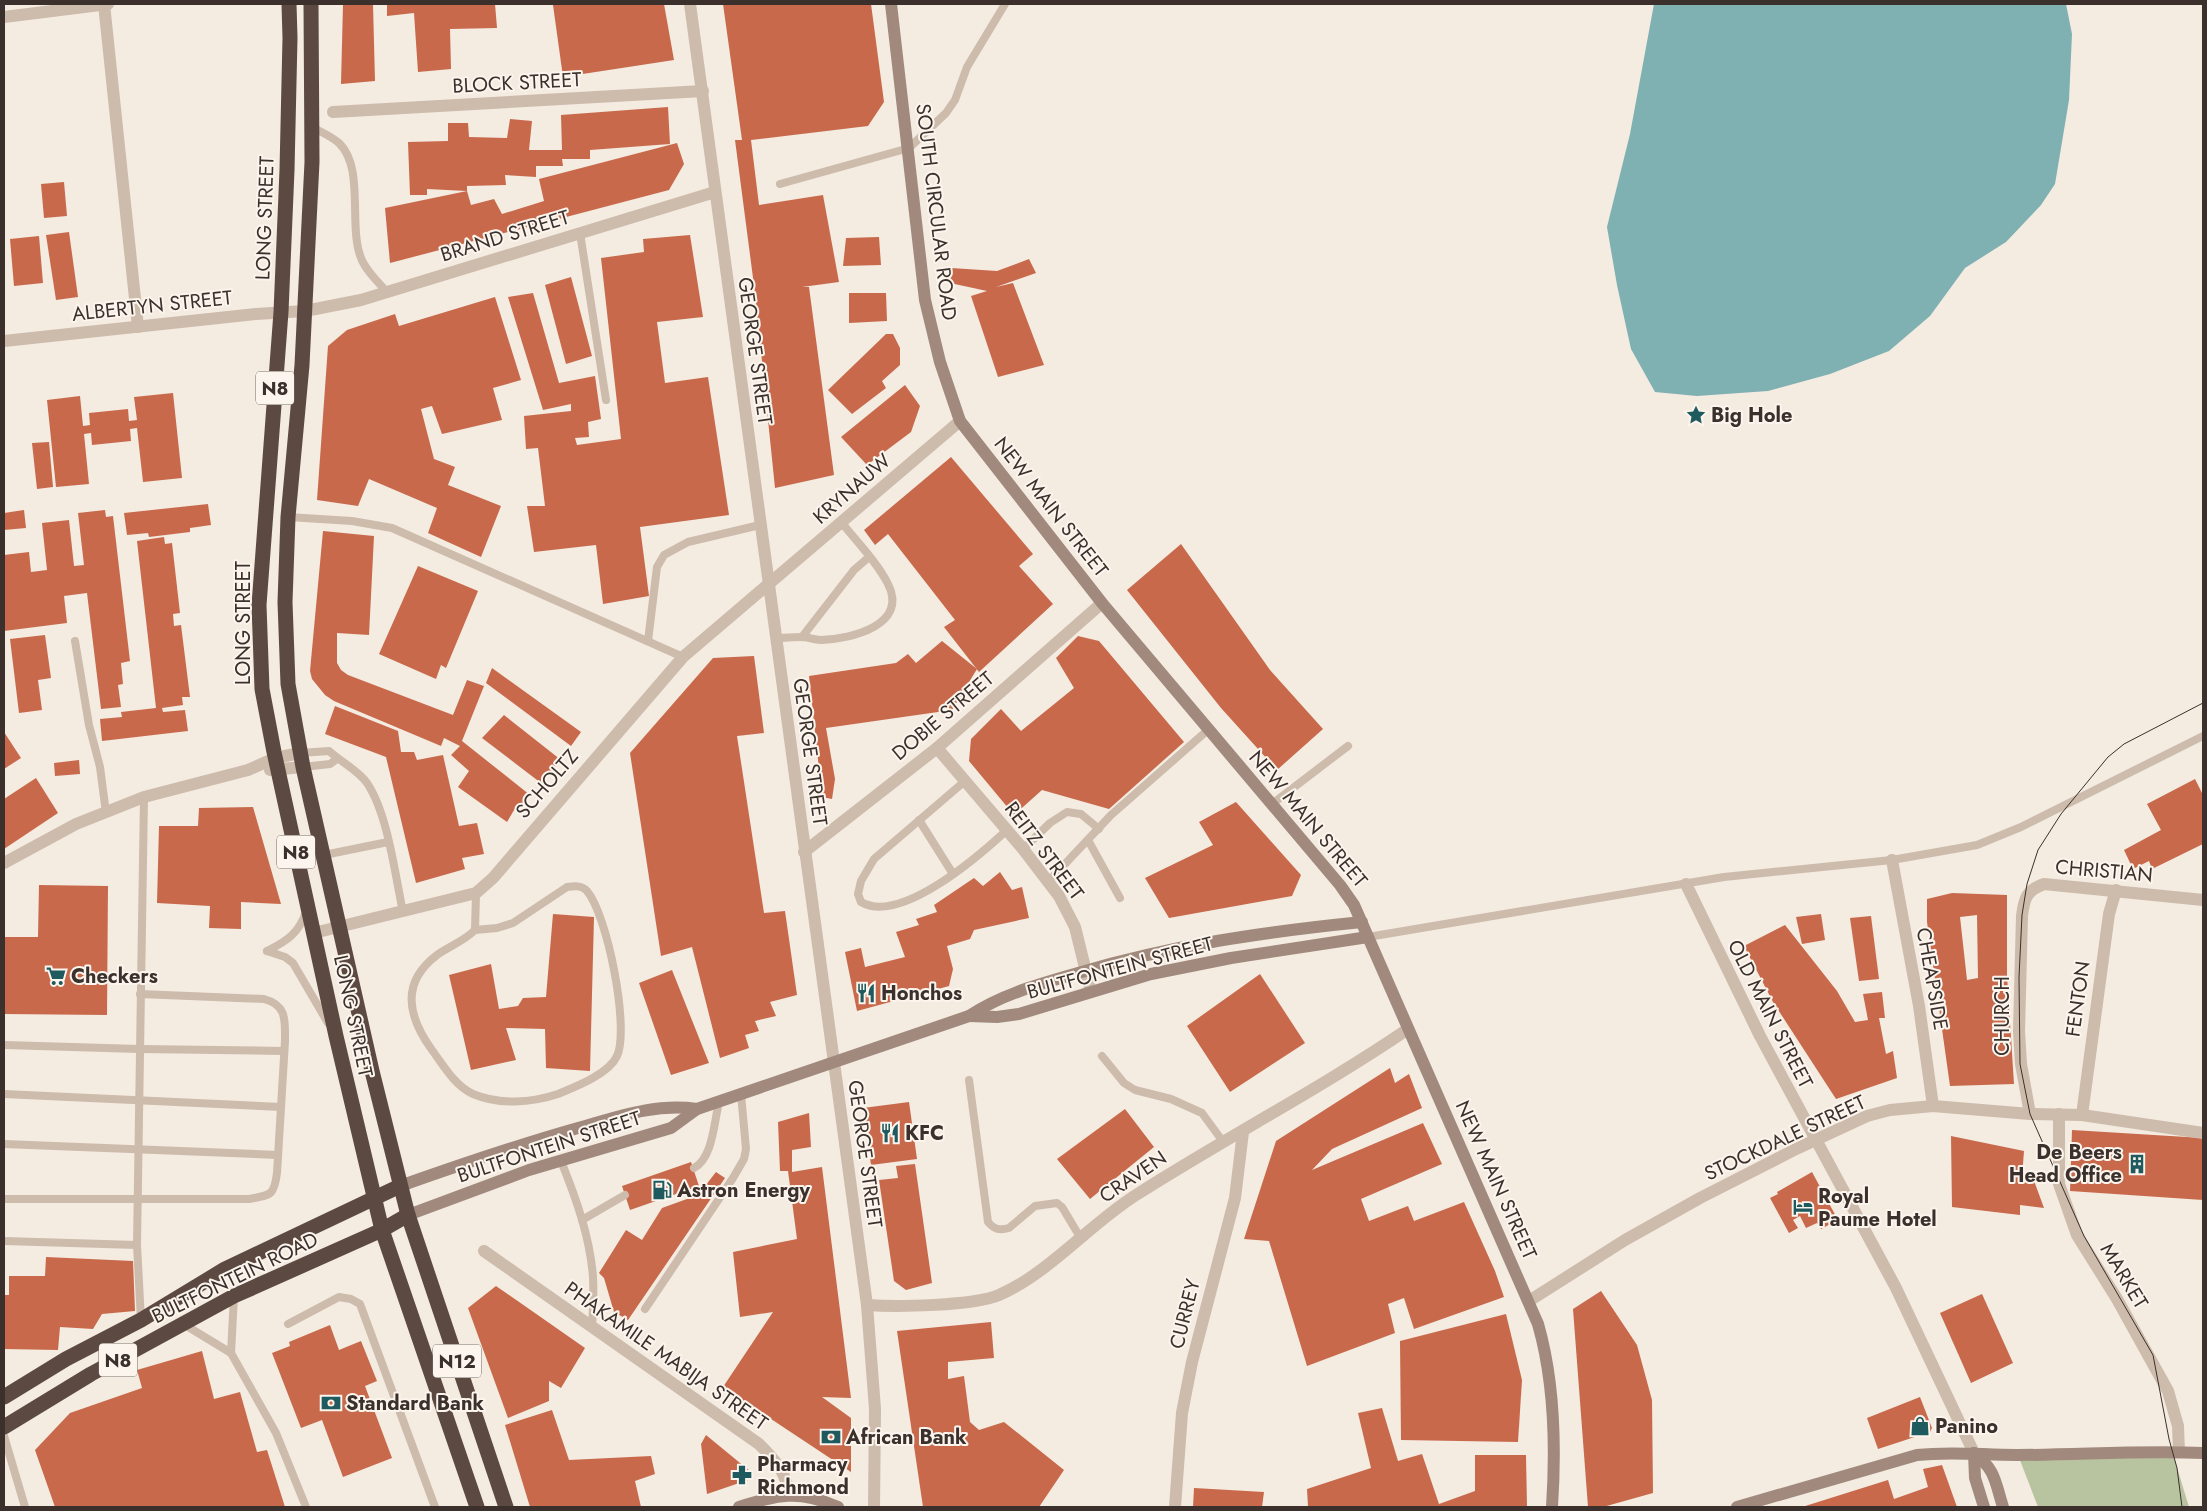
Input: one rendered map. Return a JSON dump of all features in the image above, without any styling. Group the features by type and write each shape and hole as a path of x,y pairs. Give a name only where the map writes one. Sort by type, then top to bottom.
{"highway":[{"name":"LONG STREET","path":"289,4 287,161 281,312 259,605 262,690 276,764 336,1036 382,1230"},
{"name":"LONG STREET","path":"311,4 312,127 305,311 288,518 286,602 288,684 301,760 408,1215"},
{"name":"BULTFONTEIN ROAD","path":"4,1398 66,1359 141,1320 225,1269 400,1186"},
{"name":"BULTFONTEIN ROAD","path":"4,1427 91,1374 234,1296 382,1230 408,1215"},
{"name":"N12","path":"408,1215 506,1507"},
{"name":"N12","path":"382,1230 477,1507"}],"street":[{"path":"104,4 138,327"},
{"path":"4,17 108,4"},
{"name":"GEORGE STREET","path":"690,4 867,1305 875,1409 874,1507"},
{"name":"SOUTH CIRCULAR ROAD","path":"892,4 925,300 940,362 960,421"},
{"name":"BLOCK STREET","path":"333,112 703,92"},
{"name":"BRAND STREET","path":"305,311 361,300 715,192"},
{"name":"ALBERTYN STREET","path":"4,341 305,311"},
{"name":"KRYNAUW","path":"768,586 960,421"},
{"name":"NEW MAIN STREET","path":"960,421 1102,604 1340,885 1354,905 1529,1302 1540,1331 1550,1375 1553,1422 1552,1507"},
{"name":"SCHOLTZ","path":"314,933 476,893 493,878 683,657 768,586"},
{"name":"DOBIE STREET","path":"804,852 937,748 1102,604"},
{"name":"REITZ STREET","path":"937,748 1023,849 1059,896 1075,927 1091,992"},
{"path":"4,863 76,824 144,797 248,770 301,760"},
{"name":"CHEAPSIDE","path":"1892,860 1919,1006 1933,1106"},
{"name":"OLD MAIN STREET","path":"1686,884 1734,986 1896,1288 1974,1453"},
{"name":"CHRISTIAN","path":"2022,916 2024,898 2030,891 2044,884 2203,900"},
{"name":"FENTON","path":"2082,1115 2109,914 2116,890"},
{"name":"CHURCH","path":"2022,916 2019,1031 2021,1064 2030,1114"},
{"name":"BULTFONTEIN STREET","path":"408,1215 561,1161 671,1128 697,1109 834,1064 970,1016 999,999 1086,970 1141,954 1209,941 1362,922"},
{"name":"BULTFONTEIN STREET","path":"970,1016 997,1017 1019,1014 1151,974 1204,963 1368,937"},
{"name":"CRAVEN","path":"867,1305 886,1307 997,1296 1022,1283 1134,1196 1242,1132 1408,1029"},
{"name":"BULTFONTEIN STREET","path":"400,1186 548,1137 641,1110 678,1106 697,1109"},
{"name":"STOCKDALE STREET","path":"1529,1302 1625,1240 1700,1198 1867,1116 1890,1110 1933,1106 2030,1114 2082,1115 2203,1133"},
{"name":"MARKET","path":"2059,1114 2059,1184 2071,1218 2077,1234 2118,1300 2168,1391 2178,1426 2179,1452"},
{"name":"CURREY","path":"1175,1507 1182,1412 1192,1362 1235,1198 1242,1132"},
{"name":"PHAKAMILE MABIJA STREET","path":"484,1251 760,1444 782,1470 787,1480 788,1495"},
{"path":"1737,1507 1918,1455 1945,1452 2018,1455 2120,1451 2203,1453"},
{"path":"1974,1453 1975,1478 1984,1507"},
{"path":"1974,1453 1987,1463 1993,1474 2003,1507"},
{"path":"739,1507 776,1496 788,1495 810,1497 838,1507"}],"lane":[{"path":"780,184 909,148 951,107 967,67 1005,4"},
{"path":"312,127 338,142 346,152 352,174 356,232 361,258 368,270 387,292"},
{"path":"580,233 606,400"},
{"path":"288,518 352,521 392,528 683,657"},
{"path":"775,638 802,637 818,640 839,638 864,631 883,622 891,613 893,598 889,586 842,523"},
{"path":"648,641 657,567 664,555 688,542 760,526"},
{"path":"802,637 848,577 869,557"},
{"path":"75,641 89,724 100,767 106,812"},
{"path":"1048,882 1099,829 1209,729"},
{"path":"1368,937 1724,877 1892,860 1977,845 2021,827 2203,736"},
{"path":"1272,804 1348,746"},
{"path":"301,760 329,751 367,783 377,802 388,842 403,912"},
{"path":"301,760 330,764 338,759"},
{"path":"965,781 874,859 861,881 858,894 861,902 869,907 883,908 901,904 966,866 1007,830"},
{"path":"141,1320 138,1244 138,1098 144,797"},
{"path":"1023,849 1050,823 1067,812 1081,814 1099,829"},
{"path":"919,820 953,874"},
{"path":"1088,840 1120,898"},
{"path":"324,855 388,842"},
{"path":"475,930 497,928 513,923 567,887 577,885 587,890 596,905 602,923 620,1001 621,1038 617,1056 603,1071 579,1086 543,1099 511,1102 484,1098 470,1093 450,1075 419,1032 412,1009 412,986 422,969 437,955 466,939 475,930 476,893"},
{"path":"306,898 306,911 299,930 284,943 267,951 284,957 293,963 336,1036"},
{"path":"4,1199 138,1201 249,1199 269,1196 276,1185 281,1107 285,1020 280,1007 275,1002 264,999 140,994"},
{"path":"4,1045 284,1051"},
{"path":"1102,1056 1124,1083 1135,1090 1171,1099 1202,1113 1224,1142"},
{"path":"969,1080 988,1222 993,1228 1004,1230 1035,1206 1057,1204 1062,1207 1080,1237"},
{"path":"4,1094 138,1098 281,1107"},
{"path":"645,1309 744,1159 746,1149 741,1094"},
{"path":"694,1168 702,1164 708,1152 719,1102"},
{"path":"4,1144 278,1155"},
{"path":"561,1161 582,1220 593,1278 592,1328"},
{"path":"582,1220 625,1195"},
{"path":"4,1240 138,1244"},
{"path":"231,1353 234,1296"},
{"path":"288,1324 339,1298 351,1299 360,1304 435,1507"},
{"path":"185,1324 231,1353 276,1433 306,1507"},
{"path":"4,1436 25,1507"}],"green space":[{"path":"2172,1451 2189,1507 2038,1507 2018,1455"}],"water":[{"path":"1654,4 2066,4 2072,34 2069,100 2055,184 2041,205 2006,242 1965,268 1930,316 1889,351 1830,374 1768,391 1697,396 1655,392 1631,349 1607,227 1630,134"}],"building":[{"path":"343,4 373,4 375,81 341,84"},
{"path":"387,4 495,4 497,28 450,29 451,69 418,72 414,13 387,16"},
{"path":"664,4 674,60 563,77 553,5"},
{"path":"723,4 871,4 884,102 868,126 751,140 759,205 823,195 839,282 802,287 809,287 834,475 775,488 755,293 735,140 742,140"},
{"path":"668,107 670,144 590,150 590,159 562,159 563,166 536,166 536,177 505,175 506,185 467,186 467,191 427,189 427,195 410,195 408,142 448,141 448,123 468,123 469,137 507,138 510,119 532,121 529,150 562,150 561,115"},
{"path":"677,143 684,164 669,190 390,263 385,208 467,191 471,205 494,199 502,214 544,201 539,179"},
{"path":"64,182 67,216 44,218 41,184"},
{"path":"69,232 78,297 56,300 46,235"},
{"path":"690,235 703,317 657,322 665,383 708,377 729,515 640,527 649,596 603,604 596,545 534,552 527,506 545,506 538,448 526,449 524,416 571,411 571,404 543,410 508,297 533,293 559,383 595,376 601,419 588,422 589,437 575,438 577,445 621,439 601,258 644,252 643,239"},
{"path":"39,236 43,283 14,286 10,239"},
{"path":"879,237 881,265 843,266 846,238"},
{"path":"1029,259 1036,273 996,287 1013,283 1044,365 998,377 971,296 987,291 950,283 951,268 997,271"},
{"path":"571,277 592,356 566,364 545,285"},
{"path":"849,293 886,293 887,321 849,323"},
{"path":"495,297 521,380 493,388 502,420 442,434 432,406 421,409 434,459 455,467 448,485 501,506 481,557 428,533 437,508 369,479 358,506 317,500 328,346 347,330 395,314 399,326"},
{"path":"886,334 893,334 900,348 900,365 882,381 886,388 852,414 828,390"},
{"path":"905,385 920,406 911,432 867,465 841,437"},
{"path":"173,393 182,478 143,482 137,428 130,429 131,441 92,445 91,433 84,434 89,484 56,487 47,400 80,396 83,426 90,425 89,413 128,409 129,421 137,420 134,397"},
{"path":"49,442 53,487 37,489 32,443"},
{"path":"951,457 1033,554 1019,566 1053,604 979,672 944,627 955,620 888,534 875,545 864,530"},
{"path":"208,504 211,525 190,528 190,532 149,537 148,533 127,535 124,513"},
{"path":"24,510 26,528 4,530 4,513"},
{"path":"105,510 106,517 113,516 130,661 121,663 123,684 118,685 121,707 101,709 87,593 64,596 67,623 4,631 4,555 29,552 31,572 47,570 42,523 69,520 74,566 84,565 78,513"},
{"path":"323,531 374,536 369,635 337,633 337,663 341,670 348,675 453,715 467,680 484,686 462,741 530,795 522,809 517,805 507,822 458,787 469,771 451,755 460,746 444,738 441,746 334,701 325,695 312,679 310,671"},
{"path":"164,537 165,544 172,543 180,613 173,614 174,626 181,625 190,697 182,697 183,705 162,708 163,712 185,710 188,731 102,741 100,719 122,717 121,712 156,708 137,541"},
{"path":"1181,544 1270,670 1323,729 1277,770 1221,708 1127,590"},
{"path":"418,566 478,591 446,668 441,665 436,679 379,654"},
{"path":"45,635 51,678 38,680 42,710 19,713 10,639"},
{"path":"1078,636 1099,641 1184,742 1109,809 1042,790 1014,815 969,761 971,739 1001,709 1021,731 1074,688 1056,658"},
{"path":"942,641 977,669 952,710 826,728 835,779 832,799 822,797 809,676 896,663 908,654 916,663"},
{"path":"754,656 764,733 737,736 764,913 785,911 797,995 770,1002 776,1016 755,1021 759,1031 745,1035 749,1048 720,1058 692,947 661,956 630,753 713,658"},
{"path":"492,668 581,732 571,746 486,683"},
{"path":"335,706 398,731 401,752 414,752 417,760 443,755 459,826 477,823 484,854 462,858 465,869 416,883 386,757 325,734"},
{"path":"504,715 561,760 541,783 482,738"},
{"path":"4,732 21,758 4,769"},
{"path":"79,760 80,774 55,776 54,763"},
{"path":"36,778 58,813 4,849 4,799"},
{"path":"2195,779 2203,795 2203,844 2152,869 2149,861 2133,869 2124,850 2161,830 2147,804"},
{"path":"1236,802 1301,875 1292,896 1169,918 1145,878 1213,845 1199,822"},
{"path":"253,807 281,904 241,902 241,929 209,928 210,906 157,903 159,826 198,826 199,808"},
{"path":"1000,872 1012,890 1022,887 1029,918 974,930 970,939 947,946 953,969 949,986 857,1011 845,952 861,948 865,967 905,957 896,932 919,925 916,919 937,912 934,905 974,878 983,886"},
{"name":"Checkers","path":"39,885 108,886 107,1015 4,1014 4,937 38,937"},
{"path":"1952,893 2007,895 2007,975 2014,1084 1950,1086 1927,922 1927,899","holes":["1977,915 1978,978 1967,980 1960,917"]},
{"path":"553,914 594,917 590,1071 546,1068 545,1029 506,1028 516,1060 471,1070 449,975 491,964 499,1009 518,1006 523,998 546,997"},
{"path":"1821,914 1825,940 1802,944 1796,917"},
{"path":"1871,916 1879,979 1859,981 1850,918"},
{"path":"1785,925 1837,991 1855,1022 1868,1020 1863,994 1882,992 1885,1018 1879,1018 1886,1054 1893,1051 1897,1078 1836,1099 1773,1002 1744,946"},
{"path":"672,970 709,1063 671,1075 639,983"},
{"path":"1260,974 1305,1043 1230,1092 1187,1026"},
{"path":"1390,1068 1395,1083 1409,1074 1422,1108 1332,1149 1312,1170 1423,1123 1442,1164 1361,1199 1369,1221 1408,1206 1414,1221 1464,1202 1495,1271 1504,1297 1414,1329 1404,1298 1388,1304 1395,1333 1307,1366 1269,1241 1244,1239 1276,1141"},
{"name":"KFC","path":"909,1102 917,1159 871,1165 863,1108"},
{"path":"1125,1109 1154,1147 1090,1199 1057,1159"},
{"path":"809,1113 811,1147 792,1150 792,1172 822,1167 851,1398 822,1397 851,1418 851,1472 723,1387 773,1312 740,1317 733,1252 797,1239 788,1171 780,1171 778,1122"},
{"name":"De Beers Head Office","path":"2072,1130 2203,1138 2203,1200 2070,1191"},
{"path":"1951,1136 2024,1151 2022,1177 2033,1178 2044,1208 2020,1205 2020,1215 1952,1207"},
{"path":"691,1162 699,1186 630,1210 622,1186"},
{"path":"915,1164 932,1283 906,1290 894,1281 879,1180 898,1178 896,1166"},
{"path":"716,1172 725,1178 628,1320 614,1312 604,1278 599,1273 626,1230 642,1240 662,1208 698,1195"},
{"name":"Royal Paume Hotel","path":"1812,1172 1838,1220 1821,1229 1817,1223 1806,1228 1800,1216 1793,1220 1798,1228 1789,1233 1770,1198"},
{"path":"46,1257 133,1261 135,1311 102,1314 93,1329 60,1327 58,1350 4,1349 4,1295 9,1295 9,1276 45,1276"},
{"path":"496,1286 585,1348 561,1388 549,1381 549,1401 508,1418 468,1308"},
{"path":"1601,1291 1637,1345 1652,1400 1653,1493 1603,1507 1588,1507 1573,1309"},
{"path":"1982,1294 2013,1363 1971,1383 1940,1313"},
{"path":"1506,1314 1522,1380 1518,1442 1401,1440 1400,1341"},
{"path":"991,1322 994,1358 948,1362 948,1379 964,1376 970,1422 979,1430 1004,1422 1064,1470 1039,1507 923,1507 897,1331"},
{"name":"Standard Bank","path":"330,1325 339,1350 361,1341 377,1381 365,1386 392,1458 343,1477 322,1420 301,1428 272,1353 290,1346 289,1342"},
{"path":"202,1351 214,1399 240,1392 257,1452 267,1450 285,1507 55,1507 35,1450 70,1413 142,1388 137,1370"},
{"path":"1920,1397 1932,1428 1930,1432 1878,1449 1867,1418"},
{"path":"1382,1408 1398,1461 1422,1454 1439,1504 1475,1491 1475,1455 1526,1455 1527,1507 1308,1507 1307,1489 1371,1468 1358,1413"},
{"path":"552,1410 569,1460 651,1456 655,1474 635,1481 641,1507 530,1507 505,1425"},
{"path":"706,1435 751,1472 751,1479 707,1494 701,1444"},
{"path":"1942,1465 1957,1507 1802,1507 1888,1480 1894,1499 1928,1487 1923,1469"},
{"path":"1194,1488 1264,1492 1262,1507 1193,1507"}],"tram line":[{"path":"2182,1507 2177,1468 2169,1439 2153,1355 2084,1236 2030,1114 2020,1064 2019,977 2022,915 2027,884 2038,850 2061,814 2108,757 2124,744 2203,703"}],"place":[{"name":"Big Hole","path":"1696,415"},
{"name":"Checkers","path":"56,976"},
{"name":"Honchos","path":"866,993"},
{"name":"KFC","path":"890,1133"},
{"name":"De Beers Head Office","path":"2137,1164"},
{"name":"Astron Energy","path":"662,1190"},
{"name":"Royal Paume Hotel","path":"1803,1207"},
{"name":"Standard Bank","path":"331,1403"},
{"name":"Panino","path":"1920,1426"},
{"name":"African Bank","path":"831,1437"},
{"name":"Pharmacy Richmond","path":"742,1475"}]}
